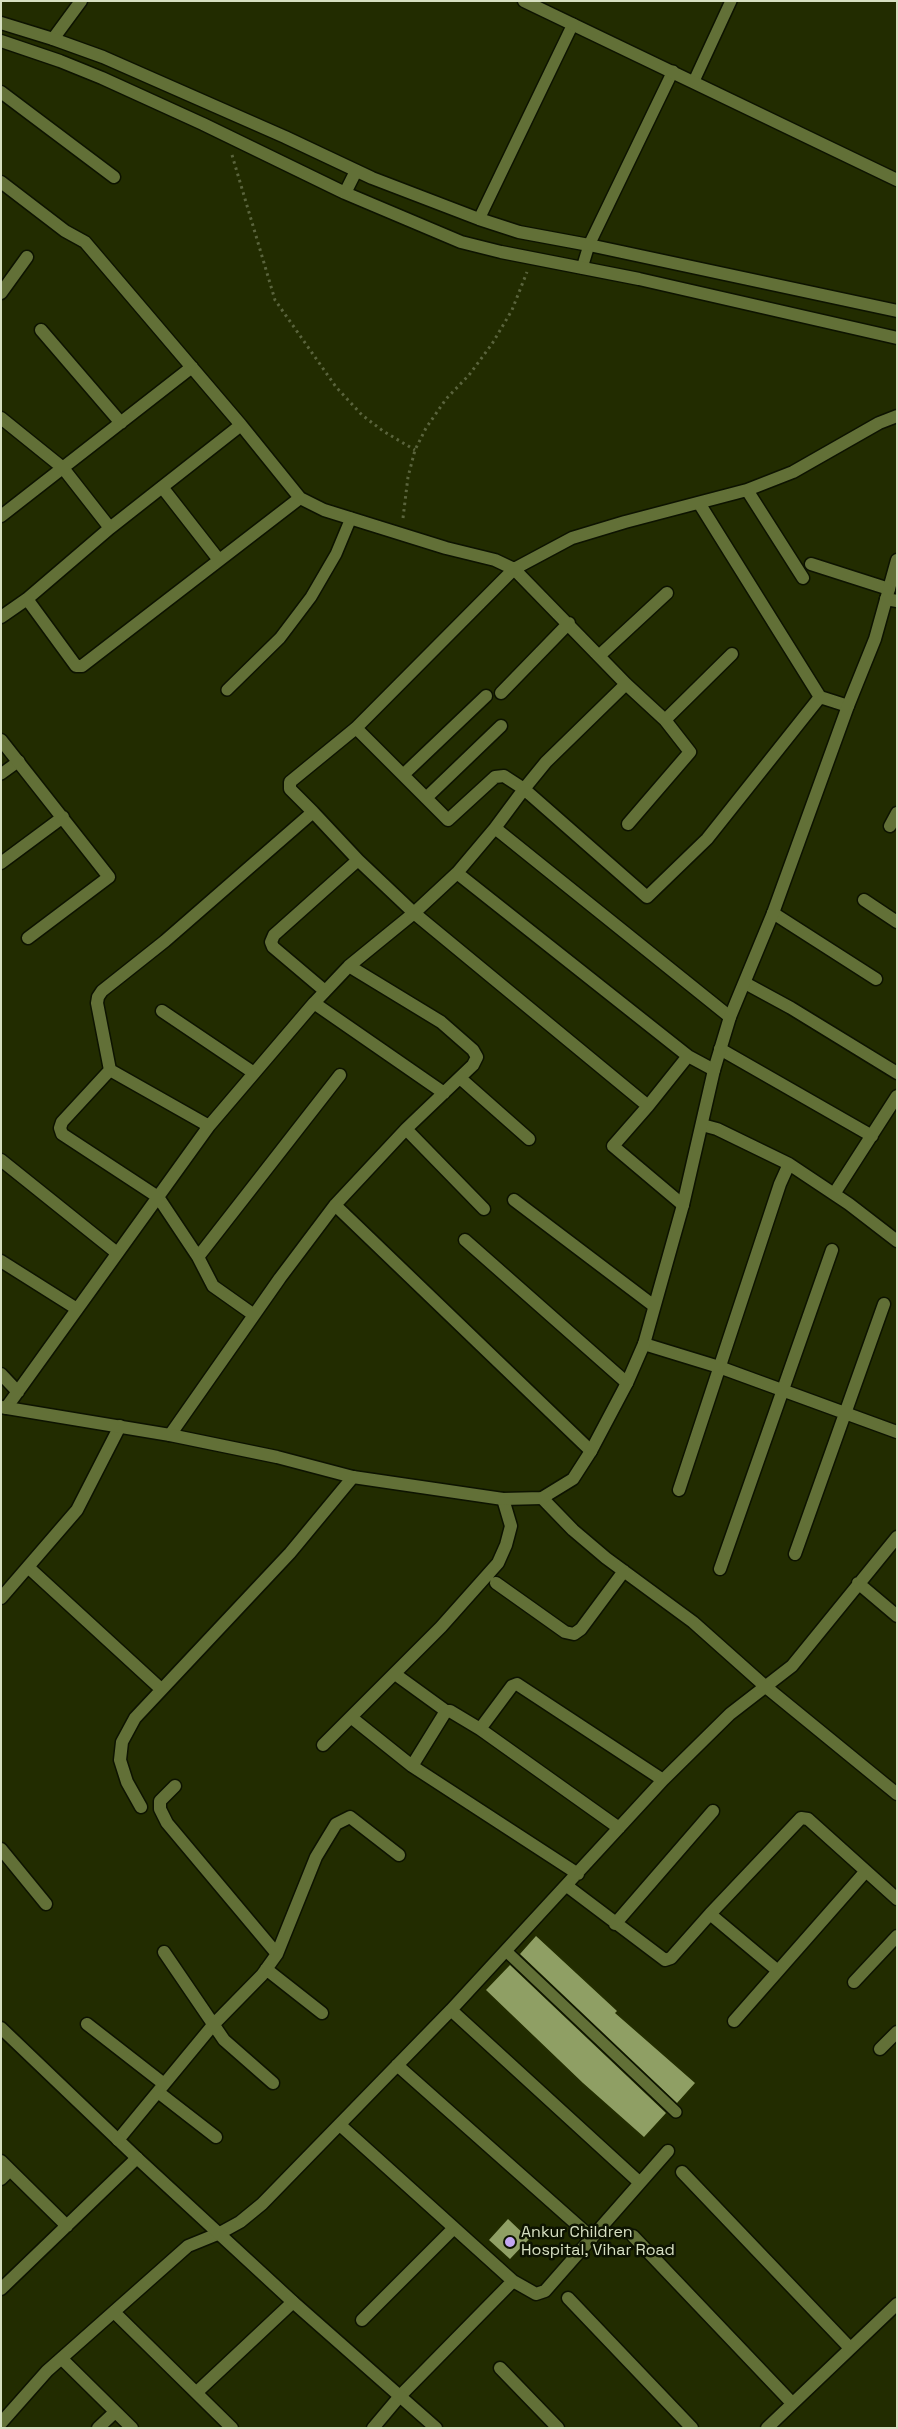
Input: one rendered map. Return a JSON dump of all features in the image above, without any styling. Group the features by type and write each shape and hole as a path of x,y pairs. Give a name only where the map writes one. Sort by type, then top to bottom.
{"street":[{"path":"53,38 81,1"},
{"path":"524,1 694,80 897,180"},
{"path":"1,23 53,38 157,81 356,171 479,219 519,232 589,245 897,312"},
{"path":"2,44 60,61 150,100 345,194 461,242 897,338"},
{"path":"150,100 157,81"},
{"path":"1,92 114,177"},
{"path":"345,194 356,171"},
{"path":"1,182 65,231 85,242 241,425 300,498 324,510 495,560 514,569 600,654 626,684 665,720 690,752 628,824"},
{"path":"1,293 27,257"},
{"path":"41,330 121,423"},
{"path":"1,516 192,367"},
{"path":"648,1106 414,913 358,860 290,789 290,782 356,728 514,569 572,538 748,490 793,472 879,423 897,416"},
{"path":"1,418 63,468 110,528"},
{"path":"1,617 26,599 110,528 241,425"},
{"path":"162,487 219,560"},
{"path":"748,490 804,578"},
{"path":"26,599 76,666 82,666 300,498"},
{"path":"699,503 820,696 848,706"},
{"path":"4,1408 170,1435 277,1457 353,1476 503,1499 542,1498 573,1478 591,1451 627,1383 644,1344 683,1205 714,1070 730,1017 773,914 848,706 891,596 897,560"},
{"path":"811,564 891,596"},
{"path":"600,654 667,593"},
{"path":"501,693 568,623"},
{"path":"665,720 732,654"},
{"path":"4,1408 18,1392 209,1126 314,1003 349,966 414,913 457,873 546,762 626,684"},
{"path":"403,775 486,696"},
{"path":"356,728 448,820 495,777 504,776 524,789 647,897 707,839 820,696"},
{"path":"426,798 501,726"},
{"path":"1,740 64,817 108,878 28,938"},
{"path":"110,1070 98,997 313,812"},
{"path":"890,826 897,813"},
{"path":"1,863 64,817"},
{"path":"495,828 730,1017"},
{"path":"325,992 273,947 271,942 274,935 358,860"},
{"path":"457,873 688,1056 714,1070"},
{"path":"864,900 897,922"},
{"path":"773,914 876,979"},
{"path":"170,1435 254,1315 335,1205 406,1129 474,1065 476,1057 473,1050 441,1022 349,966"},
{"path":"745,983 791,1008 897,1074"},
{"path":"314,1003 444,1093"},
{"path":"162,1011 254,1073"},
{"path":"720,1049 872,1136"},
{"path":"683,1205 613,1146 688,1056"},
{"path":"110,1070 209,1126"},
{"path":"110,1070 62,1122 60,1128 62,1134 158,1197 198,1257 213,1286 254,1315"},
{"path":"198,1257 340,1075"},
{"path":"460,1078 529,1139"},
{"path":"834,1194 897,1096"},
{"path":"702,1125 717,1129 790,1164 897,1241"},
{"path":"406,1129 484,1209"},
{"path":"1,1160 117,1253"},
{"path":"679,1490 718,1367 780,1184 790,1164"},
{"path":"514,1200 654,1306"},
{"path":"335,1205 591,1451"},
{"path":"465,1240 627,1383"},
{"path":"720,1568 784,1391 832,1250"},
{"path":"1,1261 77,1309"},
{"path":"795,1554 884,1304"},
{"path":"644,1344 718,1367 897,1432"},
{"path":"1,1374 18,1392"},
{"path":"1,1598 77,1510 120,1426"},
{"path":"141,1807 125,1775 120,1760 122,1742 135,1718 290,1553 353,1476"},
{"path":"542,1498 573,1530 624,1571 693,1622 766,1687 897,1794"},
{"path":"324,1745 395,1674 498,1563 506,1545 511,1526 503,1499"},
{"path":"1,2422 47,2371 188,2246 220,2233 240,2222 262,2204 451,2010 663,1780 730,1714 792,1666 858,1583 897,1538"},
{"path":"28,1567 161,1689"},
{"path":"496,1583 566,1632 574,1634 581,1629 624,1571"},
{"path":"858,1583 897,1616"},
{"path":"395,1674 446,1711 450,1711 480,1729 619,1828"},
{"path":"480,1729 512,1686 517,1684 663,1780"},
{"path":"412,1766 446,1711"},
{"path":"352,1718 412,1766 578,1874"},
{"path":"175,1786 160,1801 160,1809 167,1823 277,1954"},
{"path":"615,1924 714,1812"},
{"path":"118,2140 213,2025 266,1969 277,1954 316,1857 336,1824 350,1817 399,1855"},
{"path":"567,1886 665,1960 671,1958 801,1818 808,1819 897,1899"},
{"path":"1,1849 46,1904"},
{"path":"734,2021 866,1871"},
{"path":"710,1914 778,1971"},
{"path":"854,1982 897,1936"},
{"path":"164,1952 224,2040 273,2083"},
{"path":"266,1969 322,2013"},
{"path":"451,2010 639,2182"},
{"path":"87,2024 216,2137"},
{"path":"1,2028 137,2158 293,2302 436,2428"},
{"path":"880,2049 897,2032"},
{"path":"397,2065 592,2238"},
{"path":"340,2125 513,2281 536,2294 541,2294 668,2151"},
{"path":"1,2289 137,2158"},
{"path":"4,2170 66,2226"},
{"path":"682,2172 850,2348"},
{"path":"362,2320 454,2228"},
{"path":"633,2236 792,2403"},
{"path":"373,2428 400,2396 513,2281"},
{"path":"568,2298 692,2428"},
{"path":"197,2392 293,2302"},
{"path":"767,2428 897,2304"},
{"path":"115,2312 232,2428"},
{"path":"62,2359 132,2428"},
{"path":"500,2368 558,2428"},
{"path":"98,2428 115,2412"}],"lane":[{"path":"694,80 731,1"},
{"path":"479,219 573,24"},
{"path":"582,268 589,245 673,71"},
{"path":"227,690 280,638 311,597 336,554 351,518"},
{"path":"1,774 18,761"},
{"path":"506,1951 676,2112"}],"path":[{"path":"226,136 275,300 336,387 362,415 383,432 415,450"},
{"path":"401,534 408,477 415,450 426,428 446,398 492,344 512,310 531,258"}],"building":[{"path":"536,1936 617,2011 615,2013 695,2083 677,2103 520,1954"},
{"path":"510,1965 666,2113 644,2137 583,2083 486,1990"},
{"path":"508,2219 529,2239 510,2259 489,2240"}],"place":[{"name":"Ankur Children Hospital, Vihar Road","path":"510,2242"}]}
